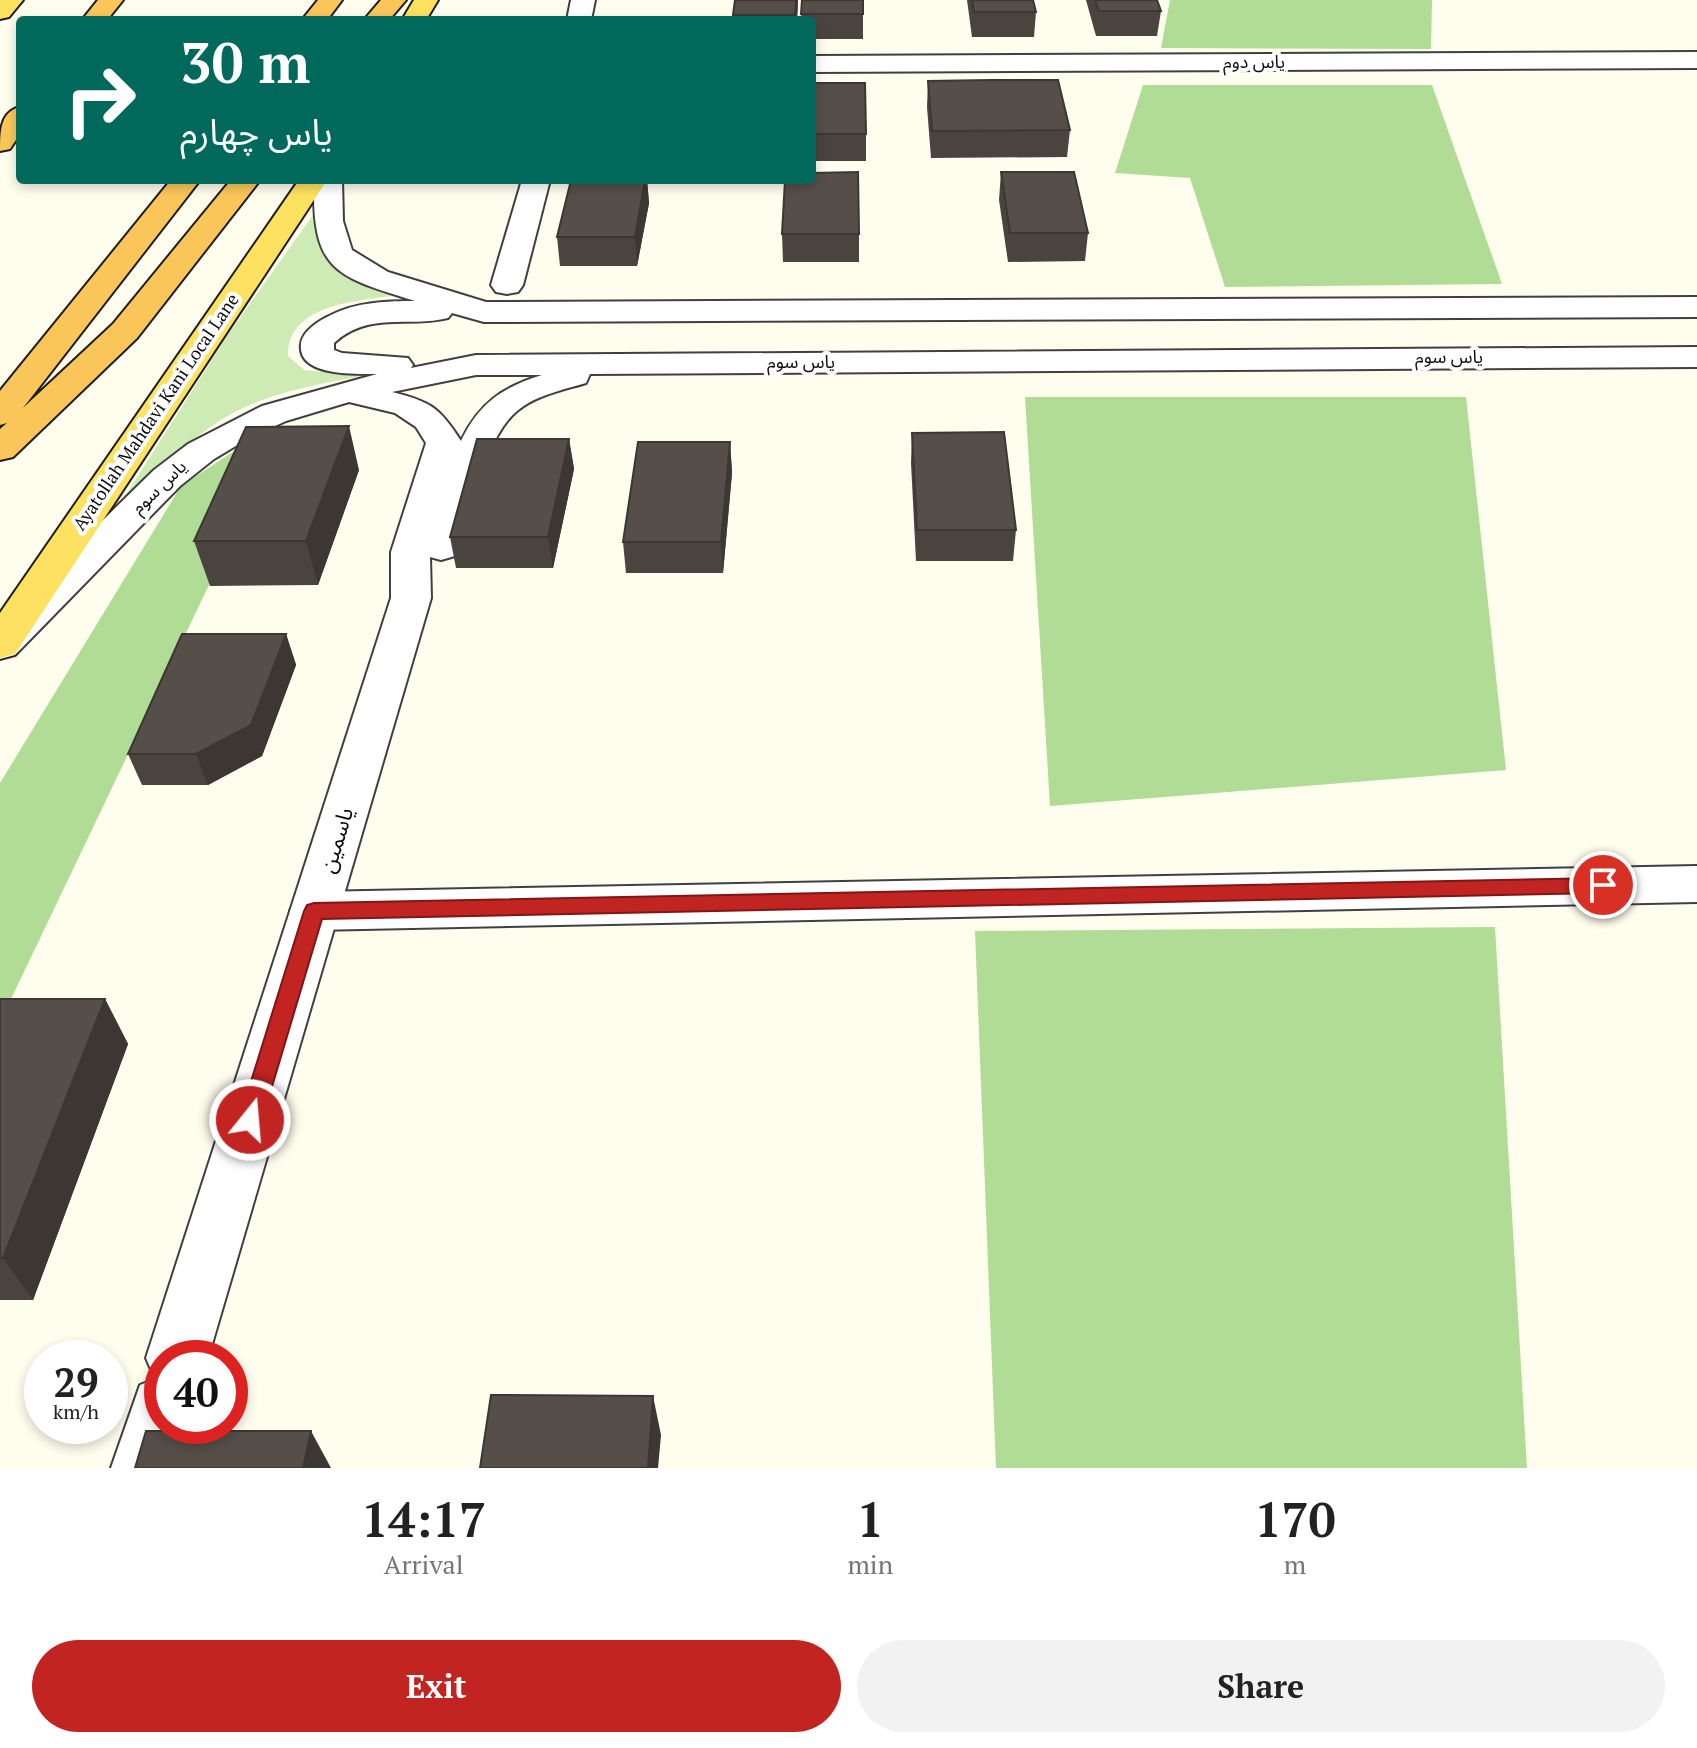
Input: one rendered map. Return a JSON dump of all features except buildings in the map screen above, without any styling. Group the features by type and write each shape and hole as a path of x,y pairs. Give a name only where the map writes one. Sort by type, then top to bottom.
{"highway":[{"path":"97,16 111,0"},
{"path":"317,16 330,0"},
{"path":"380,16 394,0"},
{"path":"0,143 16,121"},
{"path":"0,414 183,184"},
{"path":"0,449 125,331 243,184"}],"main road":[{"path":"0,12 11,0"},
{"name":"Ayatollah Mahdavi Kani Local Lane","path":"0,644 310,184"}],"street":[{"name":"یاس دوم","path":"816,64 1697,60"},
{"path":"328,184 328,221 338,255 377,279 484,312"},
{"path":"507,285 535,184"},
{"path":"476,365 337,363 318,355 317,341 330,327 354,315 386,311 1697,307"},
{"name":"یاس سوم","path":"0,644 191,456 267,415 303,401 476,365 1697,357"},
{"path":"411,598 438,559 479,438 504,404 528,391 611,364"},
{"path":"349,391 407,406 430,420 444,443 410,552 411,598"},
{"name":"یاسمین","path":"183,1340 411,598"},
{"path":"314,911 1697,884"},
{"path":"143,1468 150,1444"}],"green space":[{"path":"1170,0 1432,0 1431,49 1161,48"},
{"path":"1143,85 1432,85 1502,284 1225,287 1190,178 1115,173"},
{"path":"318,208 319,240 329,262 347,277 391,296 341,304 310,316 298,326 291,339 288,356 304,370 362,376 280,394 222,419 172,457 120,504 229,333"},
{"path":"1025,397 1466,397 1506,770 1050,806"},
{"path":"251,440 274,449 0,1022 0,783 181,486"},
{"path":"1495,927 1527,1468 996,1468 975,931"}],"route":[{"path":"250,1120 314,911 1603,885"}]}
